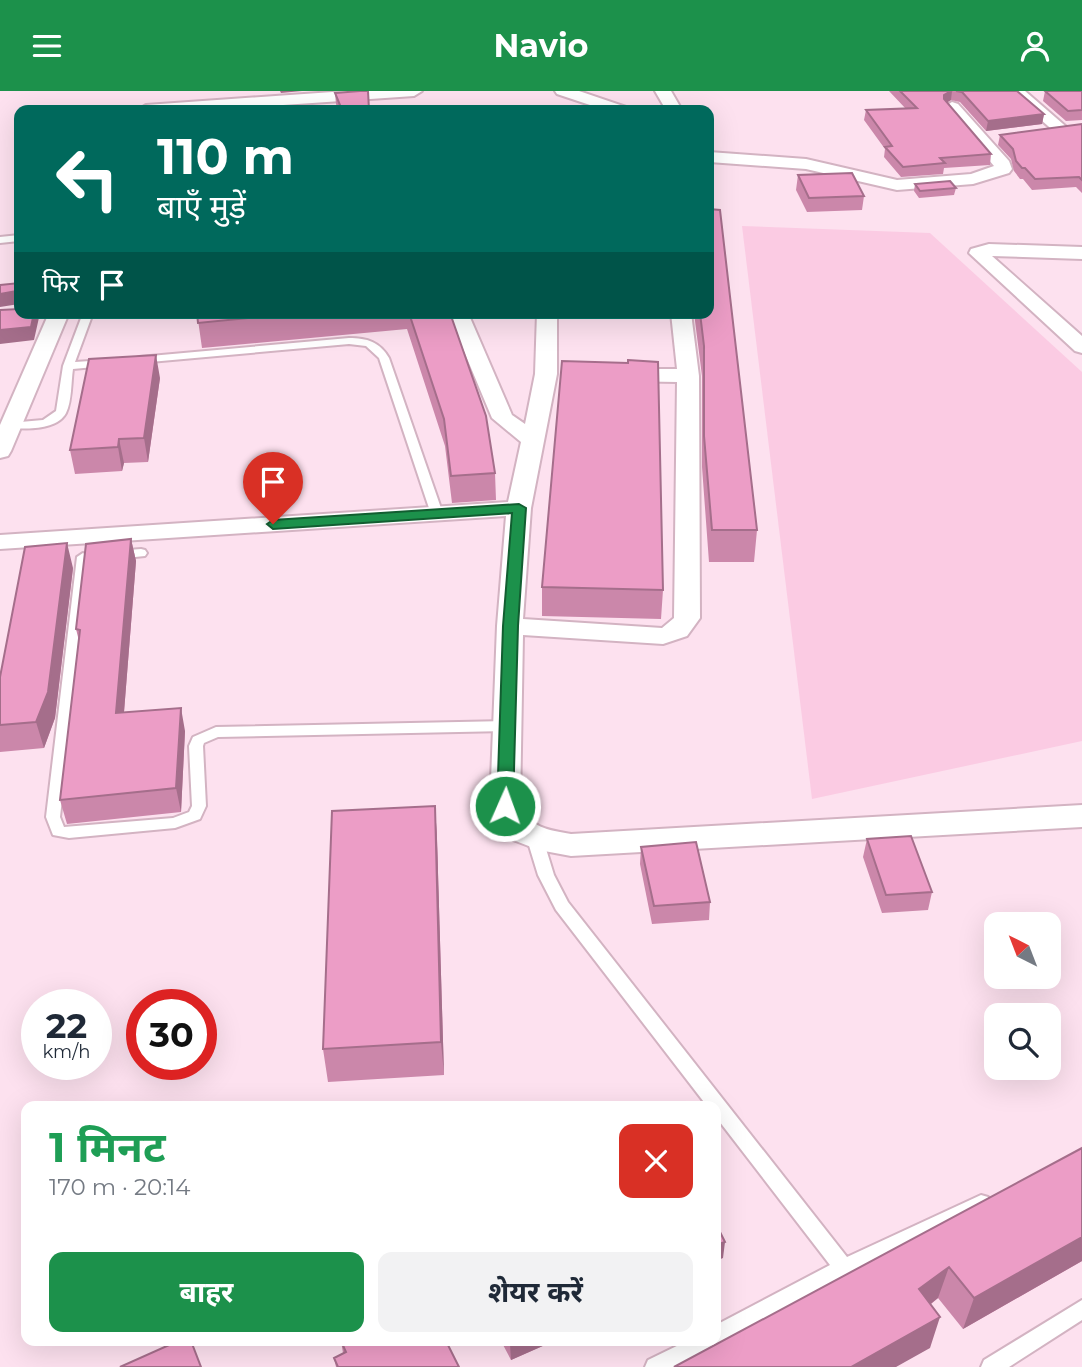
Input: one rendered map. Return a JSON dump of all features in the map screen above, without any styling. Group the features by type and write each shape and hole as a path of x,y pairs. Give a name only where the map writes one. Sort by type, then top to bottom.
{"street":[{"path":"152,105 190,98 248,96 327,99 414,91"},
{"path":"563,91 605,105"},
{"path":"1018,94 1049,93"},
{"path":"1018,94 1071,129 1037,133"},
{"path":"714,157 806,164 897,185 924,185 973,179 1003,169 1003,165 952,107"},
{"path":"981,140 1003,138"},
{"path":"1082,253 989,250 978,253 1082,347"},
{"path":"0,451 57,319"},
{"path":"461,319 503,418 533,440"},
{"path":"547,319 546,374 519,508 510,626 505,806 514,826 535,839 571,845 1082,816"},
{"path":"510,626 663,636 676,633 684,626 687,618 688,376 682,319"},
{"path":"1054,323 1082,323"},
{"path":"546,374 572,374"},
{"path":"598,375 688,376"},
{"path":"0,542 519,508"}],"lane":[{"path":"13,425 40,424 57,418 61,412 68,366 86,319"},
{"path":"68,366 349,341 372,344 384,358 437,514"},
{"path":"141,553 89,557 53,817 58,831 69,833 175,823 195,815 199,806 196,746 198,740 205,735 216,732 508,726"},
{"path":"535,839 546,874 562,905 714,1101"},
{"path":"721,1110 844,1268"},
{"path":"721,1332 844,1268 994,1197"},
{"path":"992,1367 1082,1310"},
{"path":"655,1367 696,1346"}],"shaded area":[{"path":"742,226 930,233 1082,372 1082,741 812,799"}],"building":[{"path":"368,91 369,105 340,105 335,93"},
{"path":"900,91 951,91 944,95 944,99 991,154 940,158 945,163 903,167 885,147 892,146 866,110 917,108"},
{"path":"956,91 1017,91 1044,114 988,121 962,92"},
{"path":"1045,91 1082,91 1082,110 1068,111"},
{"path":"1082,124 1082,180 1079,177 1035,179 1016,161 1013,149 1000,135"},
{"path":"852,173 864,196 809,198 798,175"},
{"path":"950,181 956,188 920,191 915,184"},
{"path":"714,209 720,210 757,530 712,530 704,436 704,346 701,319 714,319"},
{"path":"14,284 14,291 0,294 0,285"},
{"path":"14,309 14,319 33,319 31,327 0,330 0,310"},
{"path":"198,319 238,319 198,323"},
{"path":"411,319 452,319 486,416 495,473 451,476 444,419"},
{"path":"156,355 144,438 119,439 118,447 70,450 89,359"},
{"path":"628,360 658,362 663,590 542,587 562,361 628,363"},
{"path":"131,539 116,713 181,708 176,788 60,800 80,630 76,629 86,544"},
{"path":"67,543 48,692 36,722 0,725 0,677 25,547"},
{"path":"435,806 441,1042 323,1049 332,811"},
{"path":"911,836 932,892 886,895 867,839"},
{"path":"696,842 710,902 654,906 641,847"},
{"path":"1082,1148 1082,1237 974,1298 949,1267 919,1289 940,1317 851,1367 674,1367 713,1346 721,1346 721,1342"},
{"path":"167,1346 193,1346 201,1367 120,1367"},
{"path":"343,1346 448,1346 459,1367 338,1367 334,1358 346,1352"}],"route":[{"path":"273,524 519,508 510,626 505,806"}]}
